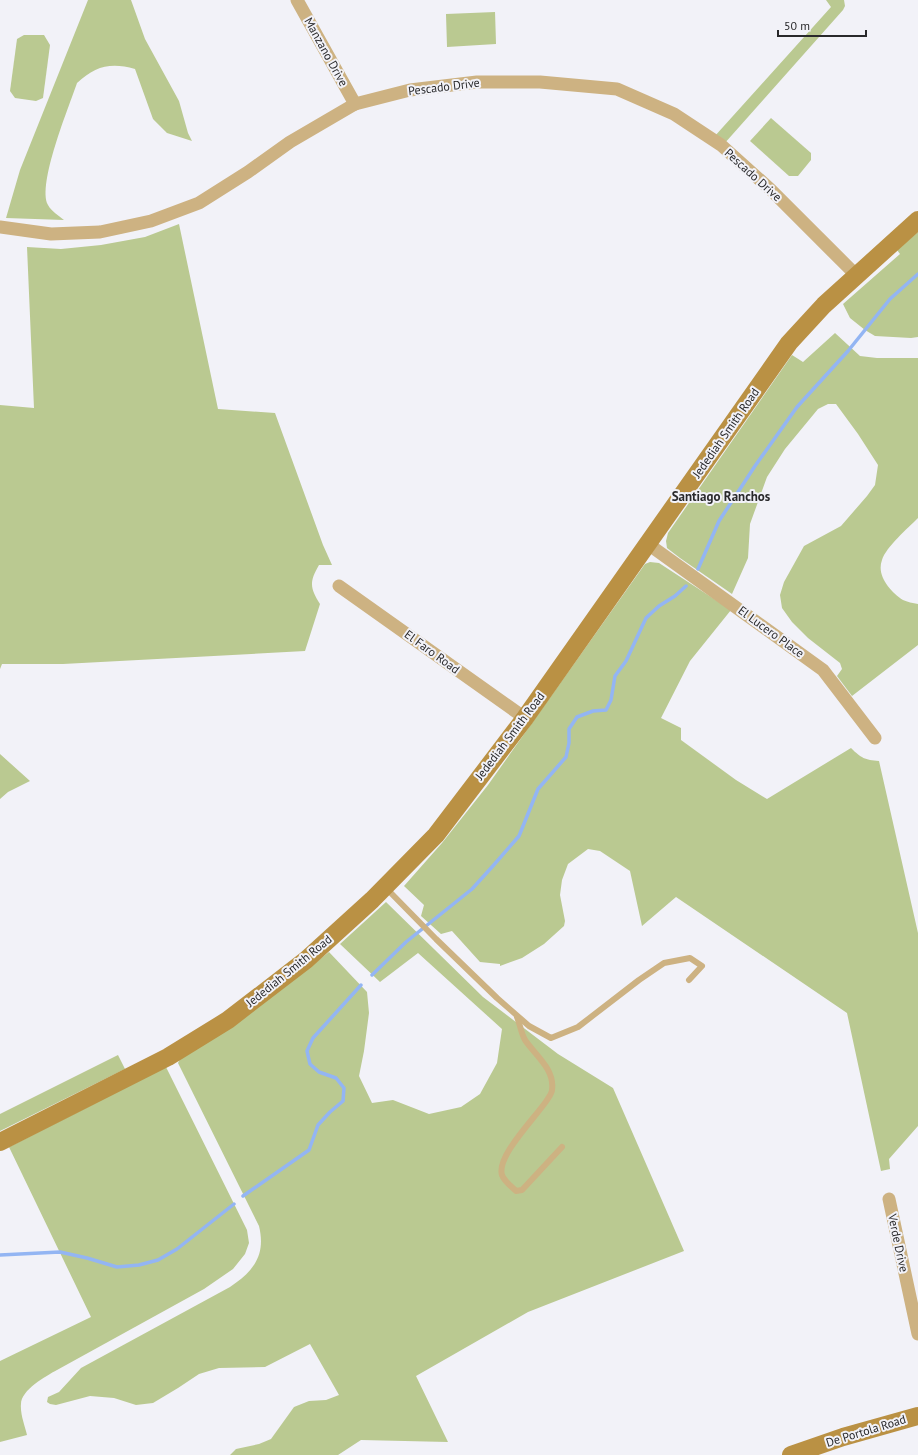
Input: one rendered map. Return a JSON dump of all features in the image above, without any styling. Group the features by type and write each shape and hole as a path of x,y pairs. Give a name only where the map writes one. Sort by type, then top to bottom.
{"street":[{"name":"Manzano Drive","path":"297,0 355,104"},
{"name":"Pescado Drive","path":"0,227 51,234 100,232 151,221 199,203 248,172 290,142 355,104 410,90 477,82 540,82 617,89 674,114 721,145 770,189 856,275"},
{"name":"Jedediah Smith Road","path":"0,1142 168,1057 228,1020 306,960 385,887 436,835 525,718 789,343 824,305 918,220"},
{"name":"El Lucero Place","path":"648,544 823,670 875,738"},
{"name":"El Faro Road","path":"339,586 525,718"},
{"name":"Verde Drive","path":"889,1199 918,1334"},
{"name":"De Portola Road","path":"791,1455 842,1437 918,1416"}],"lane":[{"path":"385,887 497,998 529,1026 551,1038 578,1027 639,980 664,963 690,958 702,966 690,980"},
{"path":"517,1015 524,1038 546,1066 551,1079 553,1091 543,1107 512,1144 504,1160 501,1173 504,1180 516,1191 522,1190 562,1148"}],"green space":[{"path":"88,0 131,0 145,39 179,101 188,133 192,141 167,133 153,119 135,69 111,66 97,69 77,83 50,163 46,195 48,205 64,220 6,218 20,170"},
{"path":"826,0 844,0 845,6 724,144 714,137 831,7"},
{"path":"495,12 496,44 447,47 446,14"},
{"path":"24,35 44,35 50,45 43,98 36,101 15,98 10,91 17,39"},
{"path":"771,118 811,153 811,160 798,176 789,176 750,141"},
{"path":"179,224 218,409 275,413 323,545 332,565 319,565 312,581 314,594 320,604 305,651 63,664 2,664 0,669 0,405 34,408 27,247 61,249 101,245 145,237"},
{"path":"918,232 918,337 875,336 850,318 843,304 900,254 897,250"},
{"path":"835,333 860,356 877,358 918,358 918,518 888,549 882,560 881,572 886,583 894,593 903,600 918,604 918,645 852,696 837,676 842,669 840,663 808,638 792,622 782,608 780,595 784,582 804,546 841,526 875,485 878,465 836,404 828,404 818,409 785,449 767,477 750,524 748,558 732,594 667,548 666,541 668,533 792,355 803,362"},
{"path":"650,562 659,563 731,610 690,661 661,718 681,728 681,740 736,780 767,799 851,748 864,758 879,761 918,933 918,1126 889,1159 890,1169 881,1171 847,1013 676,897 642,926 630,871 600,851 588,849 568,864 562,880 560,895 565,921 564,926 544,944 522,958 500,966 500,964 480,962 452,931 441,934 421,916 424,905 404,886 442,843 488,785 645,564"},
{"path":"0,754 30,781 8,792 0,799"},
{"path":"386,902 483,997 558,1054 613,1088 684,1251 528,1312 416,1376 448,1442 361,1440 338,1455 230,1455 236,1449 259,1444 271,1439 294,1407 309,1401 326,1400 339,1395 310,1344 265,1367 219,1368 199,1374 153,1403 136,1405 114,1398 90,1396 56,1405 47,1402 48,1397 59,1392 81,1368 230,1287 246,1275 252,1268 261,1246 259,1226 178,1063 180,1059 235,1025 329,952 367,992 369,1013 359,1076 372,1103 393,1100 429,1114 461,1107 480,1094 497,1063 502,1029 418,953 380,982 340,944"},
{"path":"118,1055 125,1069 0,1131 0,1114"},
{"path":"166,1067 247,1230 249,1243 245,1254 233,1269 204,1289 52,1373 35,1384 25,1394 21,1404 22,1416 27,1435 0,1442 0,1361 91,1317 9,1147"}],"waterway":[{"path":"698,569 719,521 755,466 797,407 848,351 890,299 918,274"},
{"path":"372,975 406,942 472,889 519,836 538,789 566,757 569,743 569,729 577,717 593,711 606,710 611,700 615,676 626,661 646,618 659,606 675,596 686,586"},
{"path":"243,1196 309,1150 318,1125 343,1101 344,1088 336,1078 319,1072 310,1064 307,1051 313,1038 361,985"},
{"path":"0,1255 60,1252 117,1267 139,1265 158,1260 177,1249 234,1204"}],"district":[{"name":"Santiago Ranchos","path":"721,496"}]}
